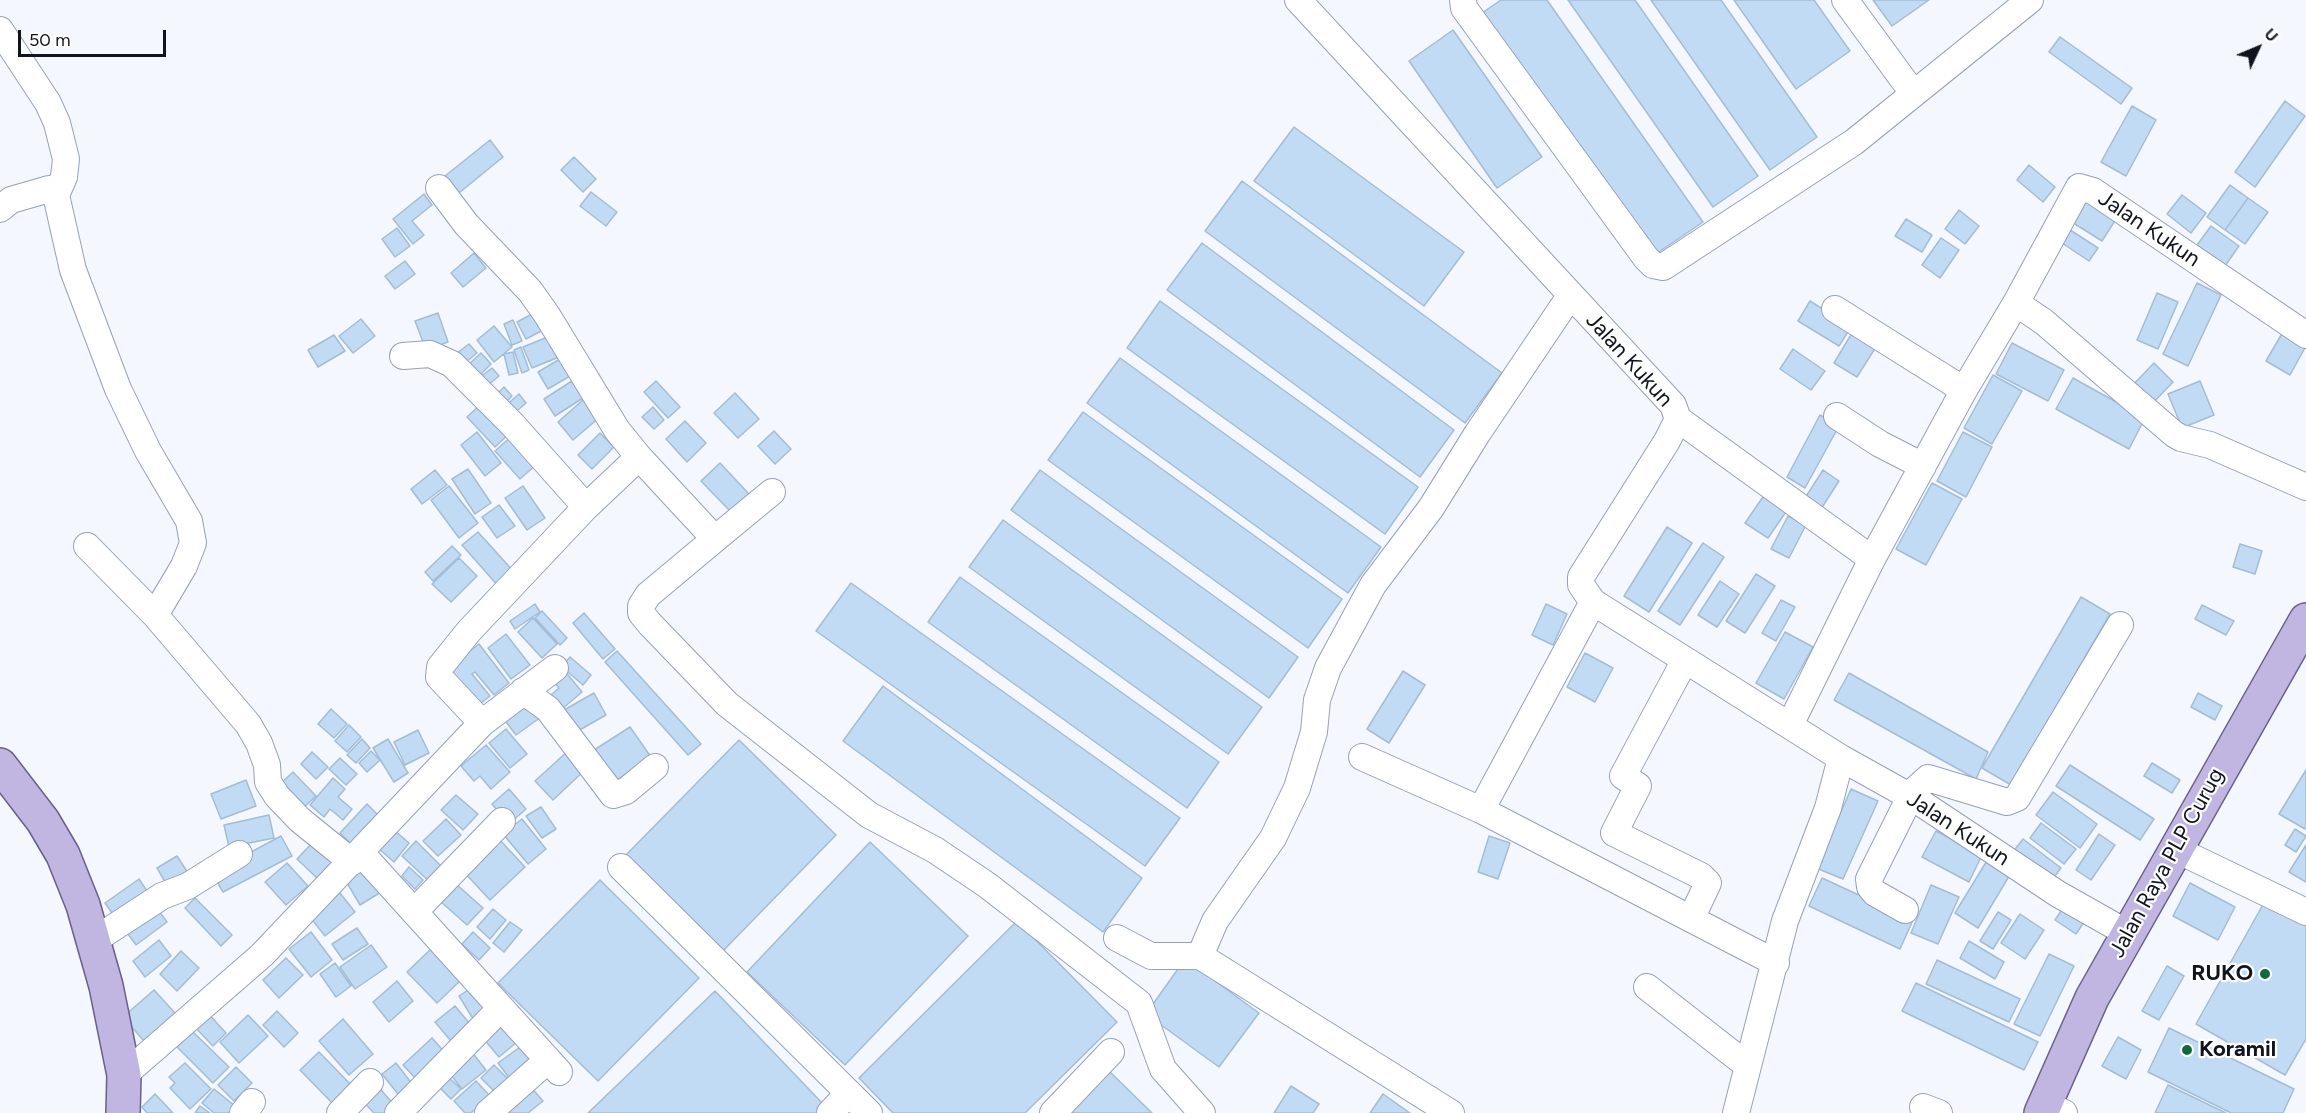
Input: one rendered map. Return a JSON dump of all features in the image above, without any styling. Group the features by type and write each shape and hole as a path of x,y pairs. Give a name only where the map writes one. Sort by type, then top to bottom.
{"main road":[{"name":"Jalan Raya PLP Curug","path":"2051,1108 2070,1042 2127,933 2306,620"},
{"path":"0,765 43,821 63,855 83,905 106,986 124,1075 123,1113"}],"street":[{"name":"Jalan Kukun","path":"1298,0 1673,405 1678,419 1581,577 1581,585 1593,602 1841,758 1914,799 2058,894 2127,933"},
{"path":"1463,0 1464,8 1646,258 1653,264 1664,267 1854,142 2030,0"},
{"path":"1845,0 1913,93"},
{"path":"0,30 48,103 57,123 66,159 64,177 56,195"},
{"name":"Jalan Kukun","path":"1790,725 1872,559 2079,187 2084,186 2306,335"},
{"path":"439,188 466,225 536,299 617,430 715,539"},
{"path":"0,209 11,200 49,189 56,195 73,270 118,389 148,452 189,521 193,543 184,566 155,615"},
{"path":"1200,957 1215,921 1273,838 1297,788 1314,732 1317,700 1328,668 1373,585 1431,508 1570,296"},
{"path":"2016,303 2044,322 2174,434 2210,445 2306,487"},
{"path":"1835,309 1964,390"},
{"path":"403,356 430,354 452,364 513,425 586,507"},
{"path":"1837,416 1880,444 1923,466"},
{"path":"1678,419 1872,559"},
{"path":"482,723 439,677 440,667 469,631 586,507 639,457"},
{"path":"772,492 648,595 641,606 641,613 727,704 869,814 935,850 987,885 1139,1003 1163,1069 1202,1113"},
{"path":"87,546 155,615 248,724 260,743 267,765 268,782 277,796 300,820 357,857 414,912 554,1066 489,1113"},
{"path":"1480,810 1593,602"},
{"path":"1905,910 1875,893 1870,887 1869,879 1914,799 1917,788 1928,778 2007,802 2017,798 2120,625"},
{"path":"1685,660 1623,776 1638,786 1614,833 1701,876 1708,883 1690,919"},
{"path":"124,1075 262,955 482,723 555,668"},
{"path":"523,691 548,708 614,795 626,791 655,767"},
{"path":"1362,757 1480,810 1776,963"},
{"path":"1736,1113 1789,910 1828,808 1841,758"},
{"path":"414,912 502,821"},
{"path":"2175,849 2306,912"},
{"path":"93,941 162,896 188,886 239,854"},
{"path":"621,867 870,1113"},
{"path":"1117,938 1151,956 1200,957 1451,1113"},
{"path":"1647,987 1748,1066"},
{"path":"398,1113 501,1008"},
{"path":"1053,1113 1112,1052"},
{"path":"340,1113 370,1082"},
{"path":"830,1113 849,1093"}],"building":[{"path":"1501,0 1547,0 1703,222 1650,258 1479,15"},
{"path":"1568,0 1635,0 1758,176 1713,207"},
{"path":"1651,0 1721,0 1817,137 1770,170"},
{"path":"1734,0 1814,0 1850,51 1796,89"},
{"path":"1873,0 1929,0 1892,26"},
{"path":"1453,30 1542,157 1497,188 1409,61"},
{"path":"2060,37 2132,88 2121,104 2049,52"},
{"path":"2285,101 2305,116 2255,187 2235,172"},
{"path":"2132,106 2156,120 2126,176 2101,162"},
{"path":"1294,127 1464,252 1424,306 1254,181"},
{"path":"490,140 503,157 459,193 445,176"},
{"path":"574,157 596,179 583,192 561,170"},
{"path":"2029,165 2055,187 2043,202 2017,180"},
{"path":"1242,181 1502,373 1465,423 1205,231"},
{"path":"2230,185 2248,198 2225,230 2207,217"},
{"path":"591,192 617,212 606,226 580,206"},
{"path":"424,194 432,205 412,221 424,235 413,244 393,219"},
{"path":"2083,194 2118,216 2102,241 2067,219"},
{"path":"2182,195 2206,213 2191,233 2167,214"},
{"path":"2248,198 2268,212 2245,244 2225,230"},
{"path":"1959,210 1979,226 1965,244 1945,229"},
{"path":"1906,219 1932,235 1922,252 1895,236"},
{"path":"2064,226 2098,248 2089,261 2056,239"},
{"path":"2211,226 2239,246 2225,266 2197,245"},
{"path":"397,228 410,246 395,257 382,239"},
{"path":"1941,238 1959,250 1940,278 1922,265"},
{"path":"1202,243 1454,430 1420,477 1167,290"},
{"path":"474,253 486,268 463,287 451,273"},
{"path":"405,261 415,274 395,289 385,276"},
{"path":"2197,283 2221,295 2188,366 2163,354"},
{"path":"2157,293 2178,302 2158,349 2137,340"},
{"path":"1160,301 1418,487 1385,534 1127,348"},
{"path":"1810,301 1851,327 1839,346 1798,321"},
{"path":"538,311 547,328 526,339 517,322"},
{"path":"438,313 448,342 426,350 415,321"},
{"path":"361,319 375,336 353,353 339,336"},
{"path":"513,320 522,341 512,345 504,324"},
{"path":"494,326 512,347 494,362 477,340"},
{"path":"1855,328 1879,342 1857,377 1834,363"},
{"path":"2284,330 2306,346 2290,375 2266,361"},
{"path":"334,335 345,351 318,367 308,350"},
{"path":"550,336 559,357 532,368 523,347"},
{"path":"2012,343 2064,370 2048,401 1996,374"},
{"path":"469,344 477,353 465,363 457,353"},
{"path":"521,347 529,370 522,373 514,350"},
{"path":"1793,349 1825,371 1811,390 1780,369"},
{"path":"513,352 518,373 509,375 504,354"},
{"path":"481,353 491,364 478,377 467,366"},
{"path":"1120,358 1381,547 1348,593 1087,403"},
{"path":"560,359 570,376 548,389 538,372"},
{"path":"2154,363 2173,382 2148,408 2129,389"},
{"path":"492,368 499,376 482,390 475,381"},
{"path":"1993,375 2022,391 1992,444 1964,428"},
{"path":"2073,378 2145,418 2129,449 2056,409"},
{"path":"575,379 586,396 555,416 544,399"},
{"path":"656,381 680,407 668,418 644,392"},
{"path":"2200,381 2214,415 2182,428 2168,394"},
{"path":"504,387 512,396 500,408 492,399"},
{"path":"735,393 759,419 738,438 714,413"},
{"path":"519,394 526,403 511,416 504,407"},
{"path":"584,399 600,417 573,440 558,422"},
{"path":"482,403 510,433 495,447 467,417"},
{"path":"653,407 664,420 654,429 642,417"},
{"path":"1083,412 1342,599 1308,648 1048,460"},
{"path":"1820,415 1839,426 1805,488 1787,477"},
{"path":"685,421 706,443 687,462 666,439"},
{"path":"774,431 791,449 775,464 758,446"},
{"path":"477,432 501,463 485,476 461,445"},
{"path":"1963,432 1992,447 1966,497 1937,481"},
{"path":"600,433 614,447 592,469 578,455"},
{"path":"513,435 538,463 520,479 495,451"},
{"path":"720,463 749,494 730,511 701,481"},
{"path":"468,469 491,503 475,514 452,479"},
{"path":"435,470 447,485 422,504 411,489"},
{"path":"1040,470 1298,657 1269,698 1011,510"},
{"path":"1823,470 1839,481 1821,509 1805,498"},
{"path":"1932,483 1962,499 1926,565 1896,549"},
{"path":"449,486 478,523 459,538 431,500"},
{"path":"523,486 545,518 527,530 505,498"},
{"path":"1765,494 1788,509 1768,538 1745,523"},
{"path":"499,505 515,526 497,538 482,517"},
{"path":"1788,516 1806,525 1789,558 1771,549"},
{"path":"1003,520 1262,707 1228,754 969,567"},
{"path":"1667,527 1692,543 1649,612 1624,596"},
{"path":"478,532 515,573 499,587 462,545"},
{"path":"1703,543 1724,557 1680,625 1658,611"},
{"path":"2240,544 2262,551 2255,574 2233,567"},
{"path":"452,546 461,555 433,581 425,572"},
{"path":"459,558 477,576 451,602 432,584"},
{"path":"1756,574 1775,586 1745,633 1726,621"},
{"path":"960,577 1219,762 1187,808 928,622"},
{"path":"1720,581 1739,594 1717,627 1698,615"},
{"path":"851,583 1180,818 1145,866 816,631"},
{"path":"2081,597 2110,614 2011,785 1982,768"},
{"path":"1781,600 1795,607 1776,641 1762,633"},
{"path":"535,604 540,612 515,629 510,621"},
{"path":"1546,604 1567,614 1553,645 1532,635"},
{"path":"2202,605 2234,621 2226,635 2195,619"},
{"path":"542,611 567,638 560,645 535,618"},
{"path":"584,613 615,649 603,659 573,623"},
{"path":"533,618 557,644 542,658 518,632"},
{"path":"1785,632 1813,647 1784,699 1756,683"},
{"path":"506,634 530,665 511,679 488,648"},
{"path":"479,644 509,683 494,695 475,672 472,674 490,696 475,708 445,671"},
{"path":"617,651 701,744 688,755 605,662"},
{"path":"1585,653 1613,668 1595,702 1567,687"},
{"path":"570,657 591,675 583,685 562,667"},
{"path":"564,670 582,692 562,709 551,695 559,688 552,680"},
{"path":"1403,671 1425,685 1389,743 1367,729"},
{"path":"1849,673 1988,752 1976,779 1834,700"},
{"path":"883,686 1142,878 1103,932 843,741"},
{"path":"594,693 606,715 576,732 564,710"},
{"path":"2198,693 2222,706 2215,720 2191,707"},
{"path":"528,700 541,717 516,735 503,718"},
{"path":"331,709 347,724 334,738 318,724"},
{"path":"349,725 361,737 347,752 335,741"},
{"path":"630,727 651,757 612,783 591,752"},
{"path":"506,729 527,754 510,768 489,743"},
{"path":"418,730 429,753 405,765 394,742"},
{"path":"362,739 370,748 356,763 347,755"},
{"path":"388,739 408,773 394,782 373,748"},
{"path":"739,740 836,835 720,954 623,858"},
{"path":"486,745 510,772 491,789 480,776 474,781 461,766"},
{"path":"569,750 586,769 553,800 535,781"},
{"path":"371,751 380,760 367,772 359,763"},
{"path":"312,752 328,767 316,779 301,764"},
{"path":"340,758 357,774 346,785 329,769"},
{"path":"2152,763 2180,780 2172,793 2144,776"},
{"path":"2070,765 2154,819 2140,840 2056,786"},
{"path":"2306,770 2306,827 2305,829 2279,814"},
{"path":"293,772 316,796 300,811 277,787"},
{"path":"333,778 345,789 338,797 352,809 343,820 330,809 324,817 310,805"},
{"path":"246,780 256,806 221,819 211,794"},
{"path":"509,789 526,809 509,824 492,804"},
{"path":"1851,789 1878,801 1843,879 1816,868"},
{"path":"2053,792 2097,824 2080,848 2036,815"},
{"path":"456,795 478,814 463,830 441,810"},
{"path":"367,804 381,818 354,847 340,833"},
{"path":"541,807 556,829 542,838 526,816"},
{"path":"269,815 274,838 229,847 224,825"},
{"path":"446,819 461,835 438,856 423,841"},
{"path":"522,819 546,849 528,864 503,834"},
{"path":"2041,823 2076,849 2064,864 2030,838"},
{"path":"393,829 409,843 394,862 378,848"},
{"path":"2295,829 2306,836 2296,852 2285,845"},
{"path":"1936,831 1982,855 1969,882 1922,857"},
{"path":"2099,834 2115,845 2091,880 2076,870"},
{"path":"281,836 292,856 223,892 212,873"},
{"path":"1489,836 1510,843 1498,879 1478,872"},
{"path":"498,838 525,867 490,900 463,871"},
{"path":"2023,839 2061,868 2051,881 2012,853"},
{"path":"315,840 336,860 318,879 297,859"},
{"path":"416,841 445,870 432,884 402,856"},
{"path":"870,842 968,936 845,1065 747,972"},
{"path":"2306,845 2306,882 2289,872"},
{"path":"177,856 192,879 171,892 157,868"},
{"path":"1988,859 2011,873 1978,928 1955,913"},
{"path":"287,863 308,886 286,905 265,882"},
{"path":"409,867 423,880 415,889 402,876"},
{"path":"366,868 381,892 360,905 346,881"},
{"path":"1822,878 1913,920 1900,949 1809,906"},
{"path":"139,879 153,900 119,923 105,903"},
{"path":"600,880 699,978 598,1081 498,983"},
{"path":"455,883 483,908 467,925 440,901"},
{"path":"2190,883 2235,907 2218,940 2173,916"},
{"path":"1931,885 1959,897 1938,944 1911,933"},
{"path":"336,888 355,912 325,936 306,912"},
{"path":"195,898 232,935 221,946 185,908"},
{"name":"RUKO","path":"2265,901 2306,925 2306,1039 2285,1075 2196,1024"},
{"path":"153,903 167,922 136,945 122,926"},
{"path":"2063,908 2084,922 2076,934 2055,920"},
{"path":"493,909 506,920 490,939 477,927"},
{"path":"1998,912 2011,920 1993,949 1980,941"},
{"path":"2020,914 2044,930 2025,959 2001,943"},
{"path":"1017,921 1117,1022 1025,1113 893,1113 859,1078"},
{"path":"510,922 522,930 504,952 493,943"},
{"path":"357,928 368,944 343,960 332,944"},
{"path":"311,932 332,960 311,977 289,949"},
{"path":"473,932 490,948 479,960 462,944"},
{"path":"159,940 171,956 145,977 133,961"},
{"path":"1969,941 2004,962 1995,979 1960,958"},
{"path":"371,945 387,967 355,989 340,967"},
{"path":"433,947 463,978 437,1003 407,972"},
{"path":"181,951 199,968 177,991 160,974"},
{"path":"2049,954 2074,966 2040,1036 2014,1024"},
{"path":"286,958 303,975 279,998 263,980"},
{"path":"1185,959 1259,1013 1219,1067 1146,1014"},
{"path":"1937,960 2020,999 2009,1022 1926,984"},
{"path":"335,963 351,986 336,997 320,974"},
{"path":"2167,966 2184,976 2159,1020 2142,1011"},
{"path":"397,981 413,1001 389,1022 373,1002"},
{"path":"1916,983 2038,1042 2024,1070 1902,1011"},
{"path":"477,984 494,1010 475,1022 459,996"},
{"path":"154,990 175,1013 144,1041 123,1017"},
{"path":"715,991 825,1106 818,1113 588,1113"},
{"path":"455,1006 475,1030 456,1047 435,1022"},
{"path":"204,1009 226,1033 213,1046 190,1022"},
{"path":"277,1011 298,1033 284,1047 263,1025"},
{"path":"248,1015 268,1036 239,1063 220,1042"},
{"path":"343,1019 373,1054 349,1075 319,1041"},
{"path":"500,1022 517,1042 499,1057 482,1037"},
{"name":"Koramil","path":"2169,1028 2294,1089 2283,1113 2231,1113 2148,1072"},
{"path":"192,1031 229,1067 213,1083 177,1047"},
{"path":"2118,1037 2141,1050 2126,1079 2102,1066"},
{"path":"432,1038 448,1056 419,1082 403,1065"},
{"path":"520,1047 535,1067 513,1083 498,1063"},
{"path":"471,1051 486,1070 462,1089 447,1070"},
{"path":"319,1052 356,1090 337,1108 300,1070"},
{"path":"185,1063 211,1089 190,1109 170,1088 175,1083 169,1077"},
{"path":"396,1063 416,1089 402,1099 382,1074"},
{"path":"494,1065 509,1080 496,1093 481,1078"},
{"path":"236,1067 252,1083 234,1101 218,1085"},
{"path":"1109,1071 1152,1113 1068,1113"},
{"path":"446,1075 461,1089 451,1099 437,1085"},
{"path":"476,1081 490,1096 471,1113 465,1113 454,1101"},
{"path":"376,1084 395,1106 388,1113 374,1113 360,1098"},
{"path":"529,1085 543,1101 528,1113 498,1113"},
{"path":"2168,1085 2226,1113 2155,1113"},
{"path":"1291,1086 1319,1104 1313,1113 1274,1113"},
{"path":"214,1089 235,1106 229,1113 214,1113 202,1103"},
{"path":"155,1094 173,1113 147,1113 142,1107"},
{"path":"1383,1094 1410,1113 1370,1113"},
{"path":"200,1106 210,1113 195,1113"}],"place":[{"name":"RUKO","path":"2265,974"},
{"name":"Koramil","path":"2187,1050"}]}
